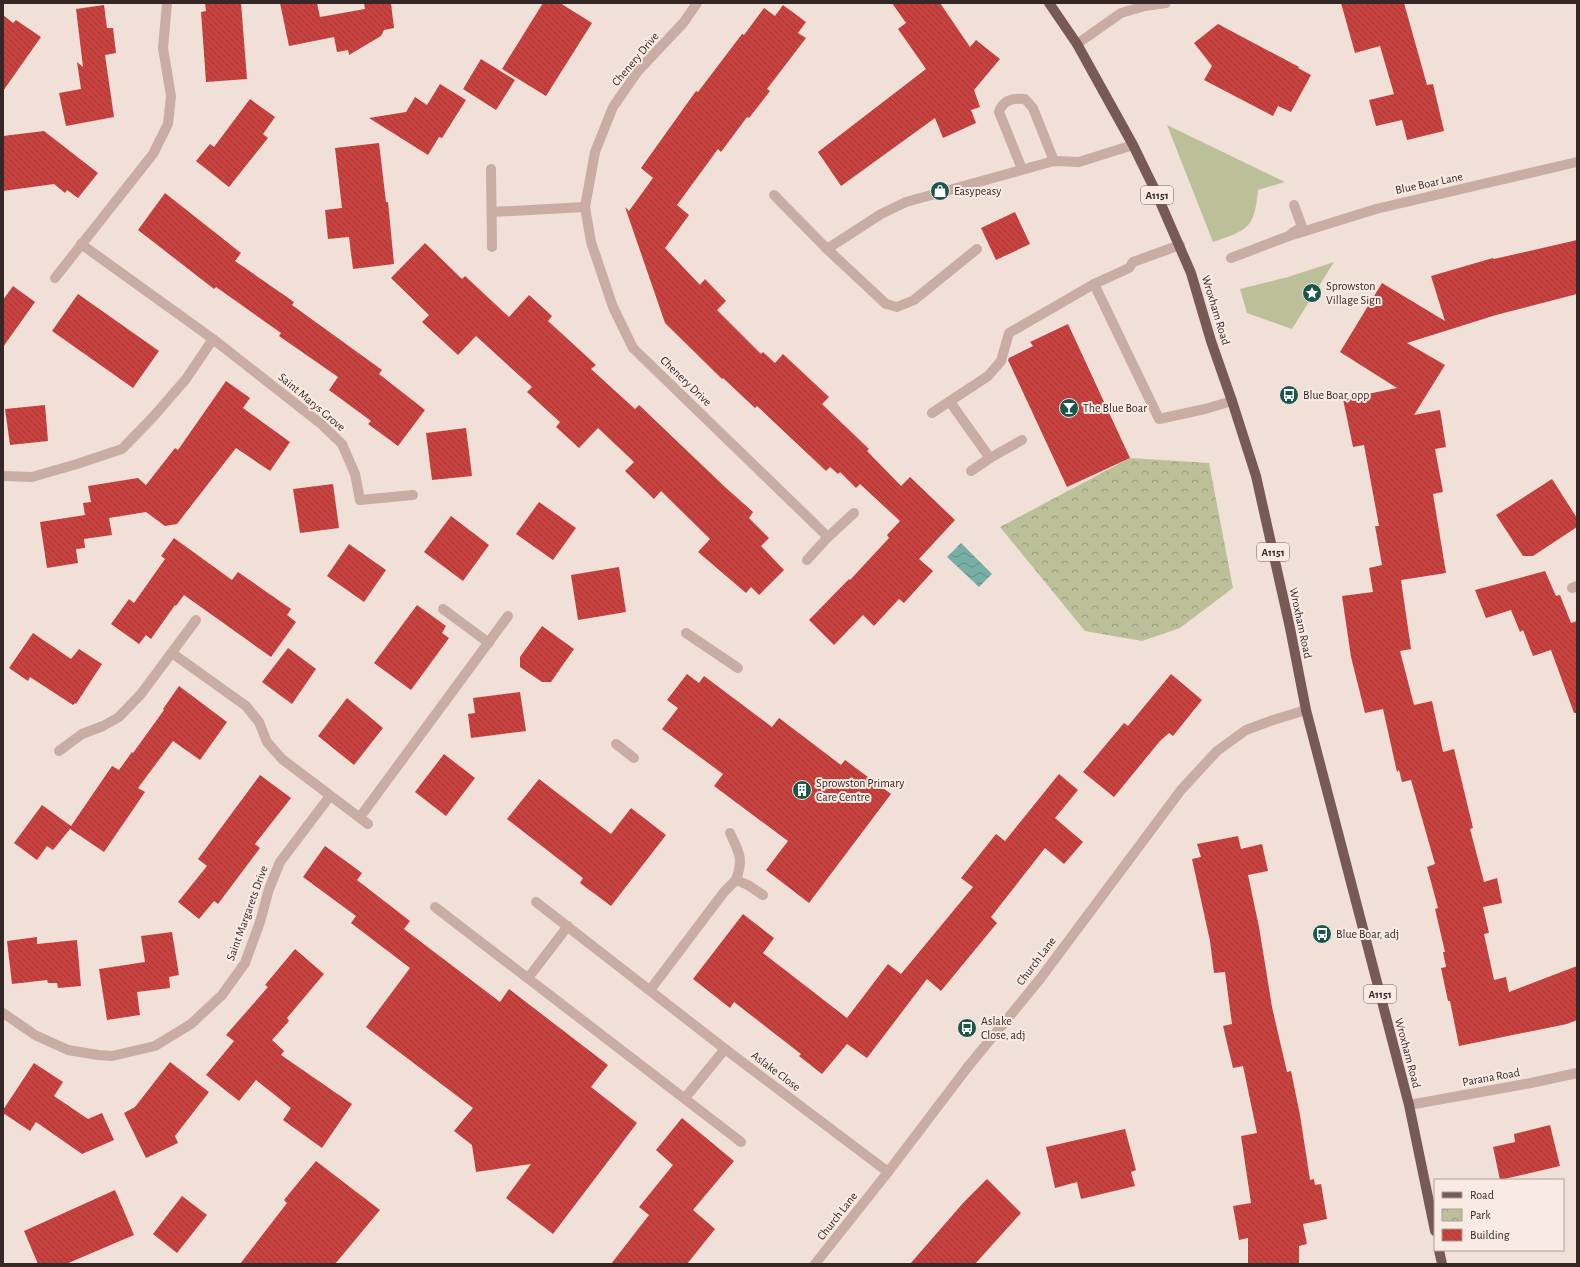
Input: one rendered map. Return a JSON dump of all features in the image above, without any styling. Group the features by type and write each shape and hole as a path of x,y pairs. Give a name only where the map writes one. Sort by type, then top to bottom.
{"main road":[{"name":"Wroxham Road","path":"1049,3 1077,44 1134,145 1180,245 1191,273 1256,476 1290,628 1306,710 1409,1105 1434,1226"},
{"path":"1439,1251 1442,1264"}],"street":[{"path":"55,278 153,154 168,124 171,96 163,48 168,3"},
{"name":"Chenery Drive","path":"697,3 684,22 638,71 613,107 596,152 585,207 591,242 613,307 633,348 828,537"},
{"path":"1077,44 1121,13 1145,6 1166,3"},
{"path":"1022,170 999,112 1001,105 1008,100 1025,99 1033,108 1054,161"},
{"path":"826,249 881,214 906,202 1054,161 1079,162 1134,145"},
{"name":"Blue Boar Lane","path":"1231,258 1289,236 1376,209 1577,162"},
{"path":"491,169 492,247"},
{"path":"774,195 826,249 886,304 897,307 914,300 977,248"},
{"name":"Blue Boar Lane","path":"1289,236 1302,227 1294,205"},
{"path":"492,212 585,207"},
{"name":"Saint Marys Grove","path":"81,244 213,339 320,423 342,444 355,474 360,500 413,495"},
{"path":"932,413 988,376 1001,361 1009,333 1094,284 1129,268 1133,262 1180,245"},
{"path":"1094,284 1159,419 1205,409 1232,400"},
{"path":"3,476 32,477 78,464 122,448 153,417 186,379 213,339"},
{"path":"950,402 990,458"},
{"path":"971,471 990,458 1022,440"},
{"path":"807,560 828,537 854,513"},
{"path":"443,609 489,643"},
{"path":"360,817 508,616"},
{"path":"59,751 82,734 120,718 141,694 196,620"},
{"path":"686,633 738,668"},
{"path":"172,652 246,706 259,722 267,742 282,759 368,824"},
{"name":"Church Lane","path":"815,1264 888,1172 967,1068 1040,979 1181,790 1217,751 1246,730 1306,710"},
{"path":"616,744 634,758"},
{"name":"Saint Margarets Drive","path":"3,1013 35,1036 68,1050 112,1056 155,1046 191,1024 222,995 245,963 260,922 269,889 280,862 330,796"},
{"path":"650,990 724,892 736,880 740,867 740,854 730,833"},
{"path":"736,880 748,884 763,895"},
{"name":"Aslake Close","path":"536,902 725,1049 888,1172"},
{"path":"435,907 741,1142"},
{"path":"528,978 568,926"},
{"path":"684,1098 725,1049"},
{"name":"Parana Road","path":"1409,1105 1531,1084 1577,1073"}],"green space":[{"path":"1167,125 1285,182 1258,190 1254,214 1248,225 1239,232 1213,242"},
{"path":"1334,262 1292,329 1247,313 1240,289 1288,277"},
{"path":"1130,458 1209,463 1233,588 1180,628 1142,641 1085,631 1000,527"}],"water":[{"path":"961,543 992,574 979,587 947,557"}],"building":[{"path":"205,3 241,3 247,79 206,82 201,12 206,11"},
{"path":"280,3 317,3 320,17 365,9 364,3 391,3 394,28 384,30 381,36 349,55 348,50 337,52 334,37 289,46"},
{"path":"543,3 560,3 592,23 546,96 502,69"},
{"path":"892,3 940,3 970,47 976,40 1000,59 974,90 980,107 971,110 976,123 943,138 935,118 841,186 818,152 926,69 898,29 906,23"},
{"path":"1341,3 1404,3 1427,85 1433,84 1444,131 1407,140 1402,120 1376,126 1369,100 1394,94 1380,46 1355,53"},
{"path":"104,5 107,28 113,28 116,53 105,55 114,117 66,126 59,93 81,89 77,62 83,67 76,9"},
{"path":"783,5 806,22 798,33 806,38 767,89 770,91 749,118 747,117 721,152 718,149 677,205 689,215 665,248 700,285 705,279 726,301 717,310 761,354 763,352 775,363 783,354 829,397 822,404 869,449 867,451 901,486 910,477 955,520 919,559 933,571 904,603 899,599 874,626 863,615 834,645 809,620 849,579 850,580 889,538 887,535 900,521 860,484 856,488 840,472 838,474 830,467 826,471 757,406 755,408 723,378 722,379 665,323 625,207 629,211 653,178 641,168 696,91 698,92 742,34 744,35 764,8 775,16"},
{"path":"3,15 13,23 16,20 41,37 3,91"},
{"path":"1218,24 1299,67 1298,68 1311,75 1291,112 1278,106 1273,116 1204,80 1212,66 1194,43"},
{"path":"481,59 515,80 496,110 463,89"},
{"path":"440,84 466,100 442,138 439,137 428,155 369,118 406,112 415,97 427,105"},
{"path":"250,99 275,117 263,134 268,138 229,187 196,161 210,144 214,147"},
{"path":"44,131 98,173 78,198 67,190 65,193 54,184 3,191 3,136"},
{"path":"379,143 386,202 388,202 394,264 353,269 349,237 328,239 325,210 342,208 335,148"},
{"path":"165,193 241,253 235,261 294,302 292,305 382,370 379,374 425,410 398,446 368,424 371,421 329,390 338,377 279,336 281,333 216,287 214,289 138,230"},
{"path":"1015,212 1030,244 996,260 981,228"},
{"path":"1577,240 1577,294 1496,315 1407,343 1445,365 1414,415 1440,410 1446,447 1435,449 1443,492 1433,494 1446,573 1401,580 1411,649 1400,651 1414,705 1432,701 1443,752 1454,749 1473,828 1470,829 1484,882 1497,878 1502,903 1483,907 1489,933 1484,934 1494,980 1506,977 1509,992 1577,966 1577,1020 1567,1024 1459,1046 1450,1001 1448,1001 1441,968 1446,967 1443,952 1445,952 1435,909 1438,908 1427,867 1435,864 1411,780 1402,782 1399,770 1397,772 1383,709 1365,713 1351,657 1342,596 1373,592 1369,568 1382,565 1375,526 1379,526 1364,445 1353,447 1343,399 1397,388 1340,352 1382,283 1445,321 1431,276 1493,258"},
{"path":"425,243 462,279 465,276 509,317 529,295 552,316 548,321 596,365 591,369 635,409 639,405 753,512 749,518 769,538 761,546 784,570 759,595 751,587 746,593 698,552 710,539 661,491 654,499 625,471 634,462 598,428 579,448 556,427 560,422 527,392 532,387 476,336 458,355 422,322 429,315 391,278"},
{"path":"13,286 35,302 3,347 3,300"},
{"path":"78,294 159,351 133,388 52,331"},
{"name":"The Blue Boar","path":"1068,324 1130,458 1067,487 1008,360 1009,358 1033,346 1030,342"},
{"path":"226,381 250,398 243,408 290,442 270,471 236,448 177,524 165,526 146,512 109,518 112,535 84,539 85,548 76,549 78,563 47,568 40,522 85,515 83,503 91,502 88,486 138,478 146,485 175,448 178,450"},
{"path":"45,405 48,441 10,445 5,409"},
{"path":"466,428 472,476 432,480 426,433"},
{"path":"1552,479 1577,518 1577,527 1533,556 1523,556 1496,515"},
{"path":"333,484 339,528 300,533 293,489"},
{"path":"539,502 576,528 553,560 516,534"},
{"path":"451,516 489,545 463,581 424,552"},
{"path":"174,538 232,580 238,572 291,609 287,615 296,622 271,657 184,595 176,606 175,605 151,639 146,635 139,644 111,624 129,599 134,603 165,559 161,556"},
{"path":"349,544 386,570 364,602 327,576"},
{"path":"619,567 626,612 578,620 571,575"},
{"path":"1545,571 1556,596 1560,595 1571,623 1577,621 1577,713 1574,713 1551,650 1533,656 1523,630 1520,632 1511,610 1486,618 1475,590"},
{"path":"417,605 446,626 442,633 449,638 411,690 374,663"},
{"path":"542,626 574,649 551,682 542,682 520,667 520,657"},
{"path":"33,633 71,659 79,649 102,664 76,704 75,703 73,705 30,677 28,681 9,668"},
{"path":"288,648 316,669 292,704 262,682"},
{"name":"Sprowston Primary Care Centre","path":"687,674 699,683 704,676 772,727 779,718 841,765 845,760 891,794 809,903 766,870 788,841 714,786 723,774 662,729 678,708 667,700"},
{"path":"1171,674 1202,700 1173,736 1169,733 1160,741 1114,797 1083,772 1124,723 1128,726"},
{"path":"179,686 227,722 200,760 173,741 138,788 145,792 104,852 70,829 53,850 47,846 37,860 14,843 42,805 71,826 112,766 119,770 132,752 133,753 164,710 163,709"},
{"path":"520,692 526,731 471,738 468,714 475,713 473,698"},
{"path":"347,698 383,728 354,765 318,736"},
{"path":"444,754 475,778 446,816 415,792"},
{"path":"1059,774 1078,790 1055,818 1083,842 1064,864 1045,848 991,917 997,923 941,991 927,979 867,1058 847,1044 822,1074 799,1056 801,1054 734,1002 730,1008 693,979 743,914 774,938 763,953 847,1018 888,964 901,974 973,887 961,878 996,834 1005,841"},
{"path":"260,775 291,798 255,844 260,848 218,904 214,901 199,919 178,902 207,866 198,859"},
{"path":"539,779 611,834 631,808 666,835 611,906 580,883 583,878 507,819"},
{"path":"1238,836 1241,849 1262,844 1268,871 1248,875 1259,927 1272,1007 1287,1072 1291,1071 1300,1115 1310,1180 1314,1179 1315,1185 1321,1184 1327,1219 1303,1224 1307,1244 1299,1246 1299,1264 1248,1264 1248,1238 1239,1240 1233,1206 1251,1203 1241,1136 1257,1133 1243,1066 1233,1068 1223,1026 1232,1024 1225,972 1214,973 1210,941 1192,859 1201,857 1197,844"},
{"path":"325,846 362,873 357,880 410,921 404,929 500,1002 509,989 608,1065 591,1087 637,1123 553,1234 506,1198 531,1164 476,1172 472,1145 454,1131 473,1108 366,1027 410,968 351,923 356,916 303,877"},
{"path":"172,932 179,975 169,977 170,988 137,992 140,1015 107,1020 99,969 145,962 141,936"},
{"path":"37,937 37,944 77,940 81,986 58,988 57,983 48,983 47,980 12,984 7,941"},
{"path":"295,949 324,974 287,1018 289,1021 272,1040 284,1051 281,1055 352,1104 322,1148 283,1120 291,1108 256,1080 239,1101 206,1075 234,1041 226,1035 268,987 265,985"},
{"path":"170,1062 209,1092 175,1136 178,1143 146,1158 124,1113 135,1107"},
{"path":"34,1063 63,1082 54,1096 88,1119 102,1113 114,1140 82,1154 36,1122 30,1131 3,1113 3,1110"},
{"path":"682,1118 734,1161 693,1210 715,1229 687,1264 611,1264 649,1215 639,1207 673,1165 656,1150"},
{"path":"1550,1125 1560,1166 1500,1179 1493,1147 1515,1142 1514,1134"},
{"path":"1125,1129 1136,1170 1131,1172 1135,1186 1081,1199 1077,1182 1055,1188 1046,1147"},
{"path":"316,1161 380,1210 335,1264 240,1264 287,1203 284,1200"},
{"path":"987,1179 1021,1213 975,1264 910,1264 964,1202"},
{"path":"115,1190 134,1235 66,1264 38,1264 24,1231"},
{"path":"182,1196 207,1215 177,1253 153,1234"}],"place":[{"name":"Easypeasy","path":"940,191"},
{"name":"Sprowston Village Sign","path":"1312,293"},
{"name":"Blue Boar, opp","path":"1289,395"},
{"name":"The Blue Boar","path":"1069,408"},
{"name":"Sprowston Primary Care Centre","path":"802,790"},
{"name":"Blue Boar, adj","path":"1322,934"},
{"name":"Aslake Close, adj","path":"967,1028"}]}
